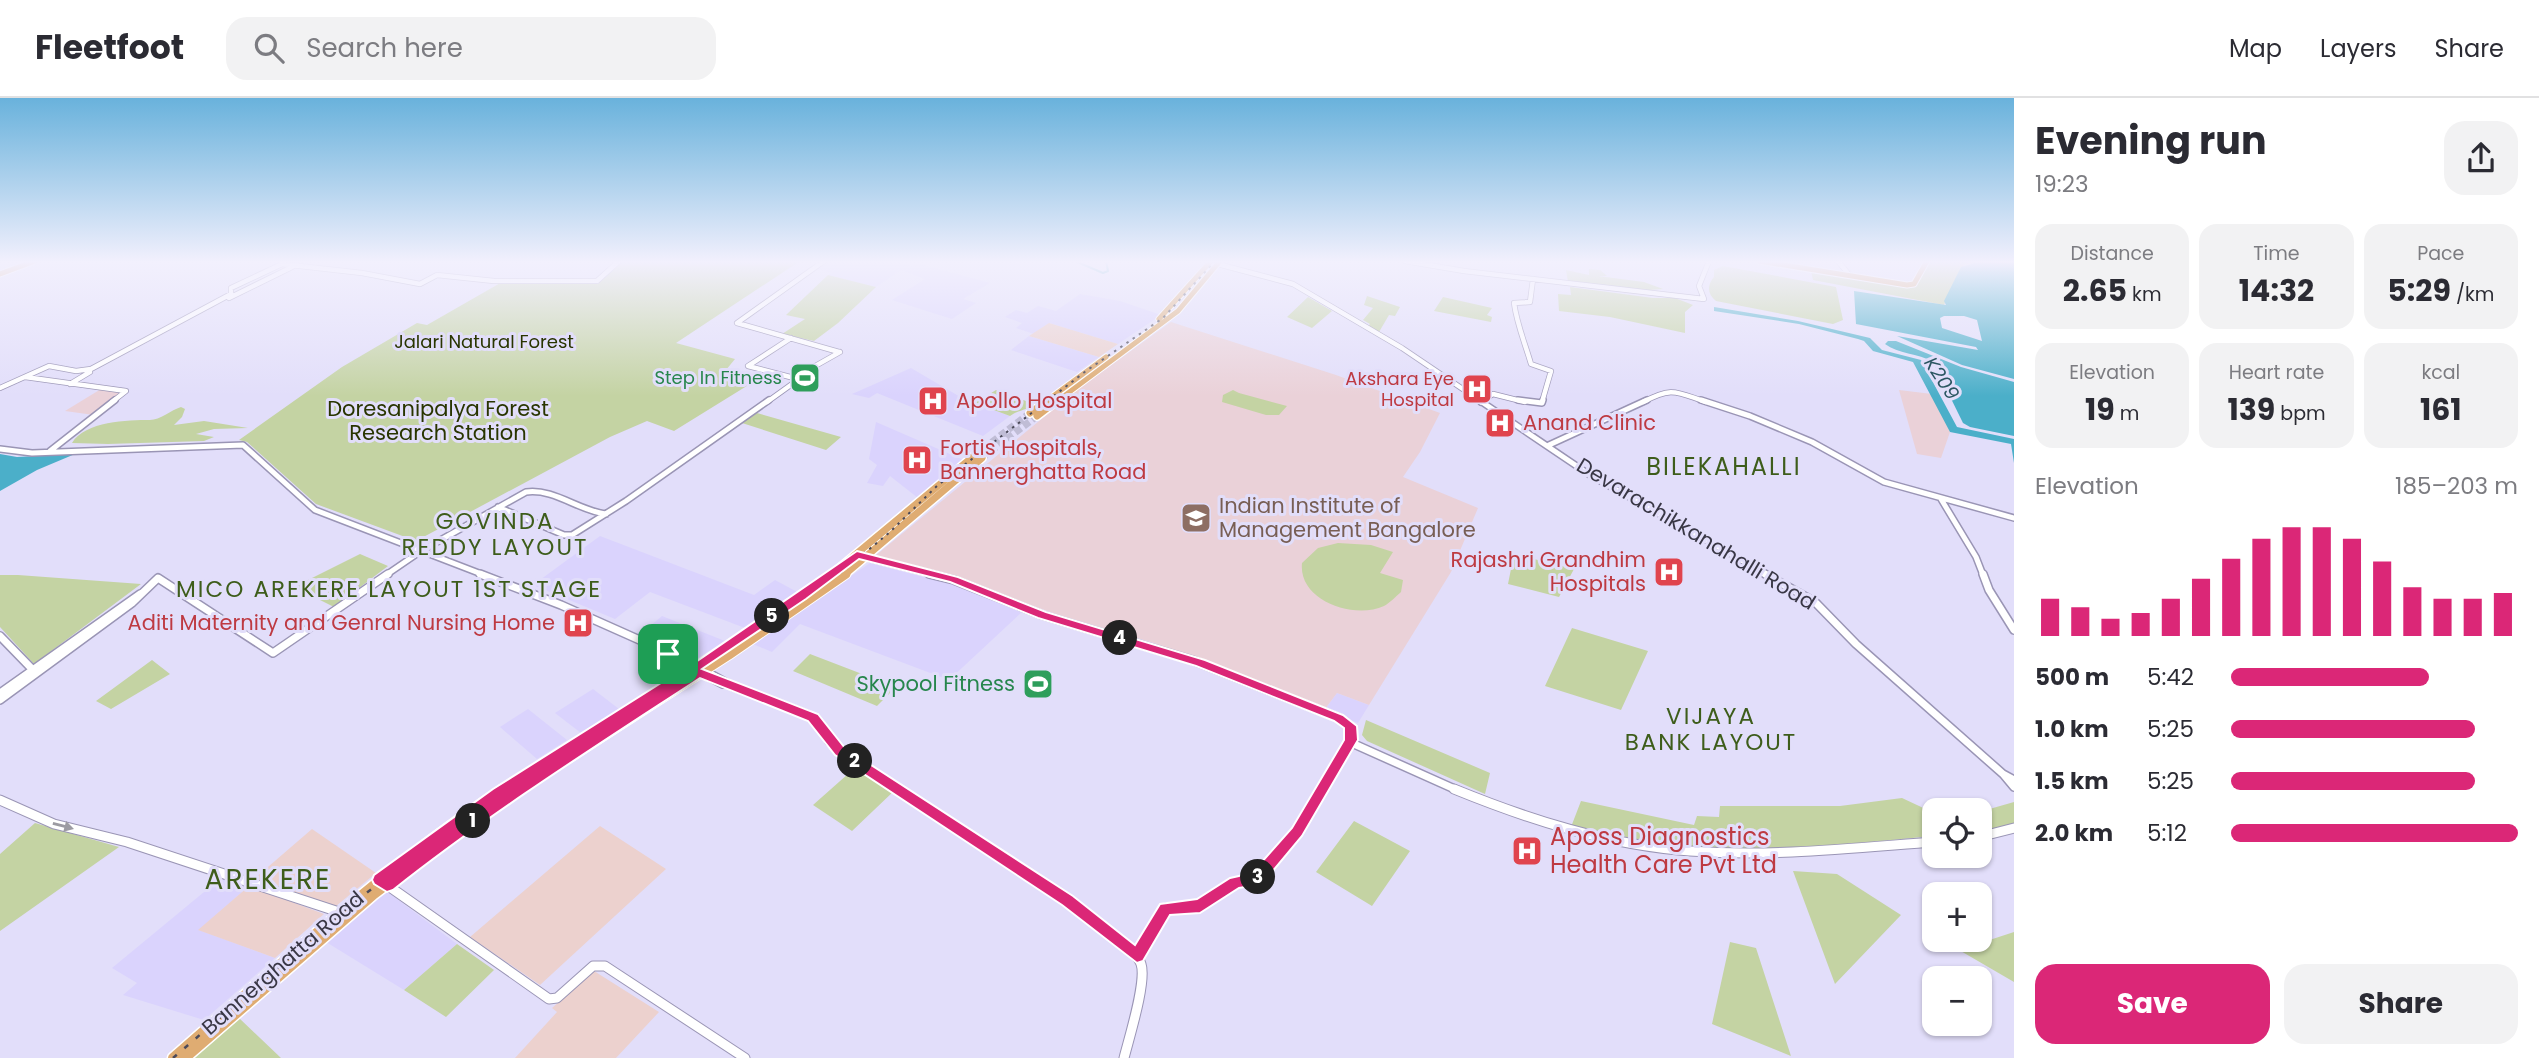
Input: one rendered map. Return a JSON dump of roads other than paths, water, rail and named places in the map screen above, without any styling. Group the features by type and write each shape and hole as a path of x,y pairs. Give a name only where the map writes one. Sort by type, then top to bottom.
{"main road":[{"path":"1033,415 1174,306"},
{"name":"Bannerghatta Road","path":"173,1058 339,912 698,669 823,591 939,483 978,457"},
{"name":"Bannerghatta Road","path":"186,1058 383,883"}],"street":[{"path":"70,384 209,306"},
{"path":"0,388 49,366 76,371 92,370 213,306"},
{"path":"761,306 737,323 840,352 793,378"},
{"name":"Devarachikkanahalli Road","path":"1330,306 1402,348 1590,475 1815,602 1856,644 2003,774 2014,787"},
{"path":"1481,402 1493,394 1537,404 1542,402 1551,370 1531,364 1514,317 1514,306"},
{"path":"496,507 572,536 799,379 748,366 791,338"},
{"path":"23,377 126,391 48,452"},
{"path":"1549,445 1669,390 1764,422 1819,445 1876,479 2014,518"},
{"path":"0,449 19,453 243,445 315,510 564,606 732,686 813,718 840,751 1060,895 1137,956 1143,970 1141,988 1124,1058"},
{"path":"0,700 132,603 158,578 274,653 421,551 496,507 531,490 590,512 606,514"},
{"path":"1941,499 1976,557 1989,590 2014,630"},
{"path":"862,556 954,580 1042,615 1201,663 1339,718 1350,726 1351,740 1297,832 1256,879 1236,882 1200,906 1166,908 1137,956"},
{"path":"0,636 35,672"},
{"path":"0,693 35,672"},
{"path":"1351,740 1370,752 1496,807 1566,828 1639,844 1708,852 1803,850 1922,843"},
{"name":"Devarachikkanahalli Road","path":"2003,774 2014,780"},
{"path":"0,800 54,824 127,842 339,912"},
{"path":"1992,834 2014,828"},
{"path":"383,883 550,999 557,998 593,965 602,965 745,1058"}],"water":[{"path":"1855,306 2014,306 2014,379 1962,365 1897,336 1978,350 1976,347 1856,324","holes":["1964,316 1977,320 1982,341 1942,328 1940,318"]},
{"path":"1714,307 1798,321 1870,338 1882,350 1921,360 1957,427 2014,439 2014,463 2011,444 1950,432 1913,362 1873,351 1864,341 1858,339 1799,324 1714,311"},
{"name":"K209","path":"1888,341 1896,341 1961,367 2014,382 2014,436 1970,427 1963,423 1933,362 1890,347 1885,344"},
{"path":"0,454 17,457 75,454 37,470 0,491"}],"tunnel":[{"path":"975,455 1030,413"},
{"path":"982,458 1037,416"}],"railway":[{"path":"508,791 843,571 890,532 937,486 1086,371 1163,318 1174,306"},
{"path":"173,1058 345,910 426,846 510,789"}],"place":[{"name":"Step In Fitness","path":"805,378"},
{"name":"Akshara Eye Hospital","path":"1477,389"},
{"name":"Apollo Hospital","path":"933,401"},
{"name":"Anand Clinic","path":"1500,423"},
{"name":"Fortis Hospitals, Bannerghatta Road","path":"917,460"},
{"name":"Indian Institute of Management Bangalore","path":"1196,518"},
{"name":"Rajashri Grandhim Hospitals","path":"1669,572"},
{"name":"Aditi Maternity and Genral Nursing Home","path":"578,623"},
{"name":"Skypool Fitness","path":"1038,684"},
{"name":"Aposs Diagnostics Health Care Pvt Ltd","path":"1527,851"}],"district":[{"name":"BILEKAHALLI","path":"1724,467"},
{"name":"GOVINDA REDDY LAYOUT","path":"495,534"},
{"name":"MICO AREKERE LAYOUT 1ST STAGE","path":"389,589"},
{"name":"VIJAYA BANK LAYOUT","path":"1711,729"},
{"name":"AREKERE","path":"268,879"}],"park label":[{"name":"Jalari Natural Forest","path":"484,342"},
{"name":"Doresanipalya Forest Research Station","path":"438,421"}]}
